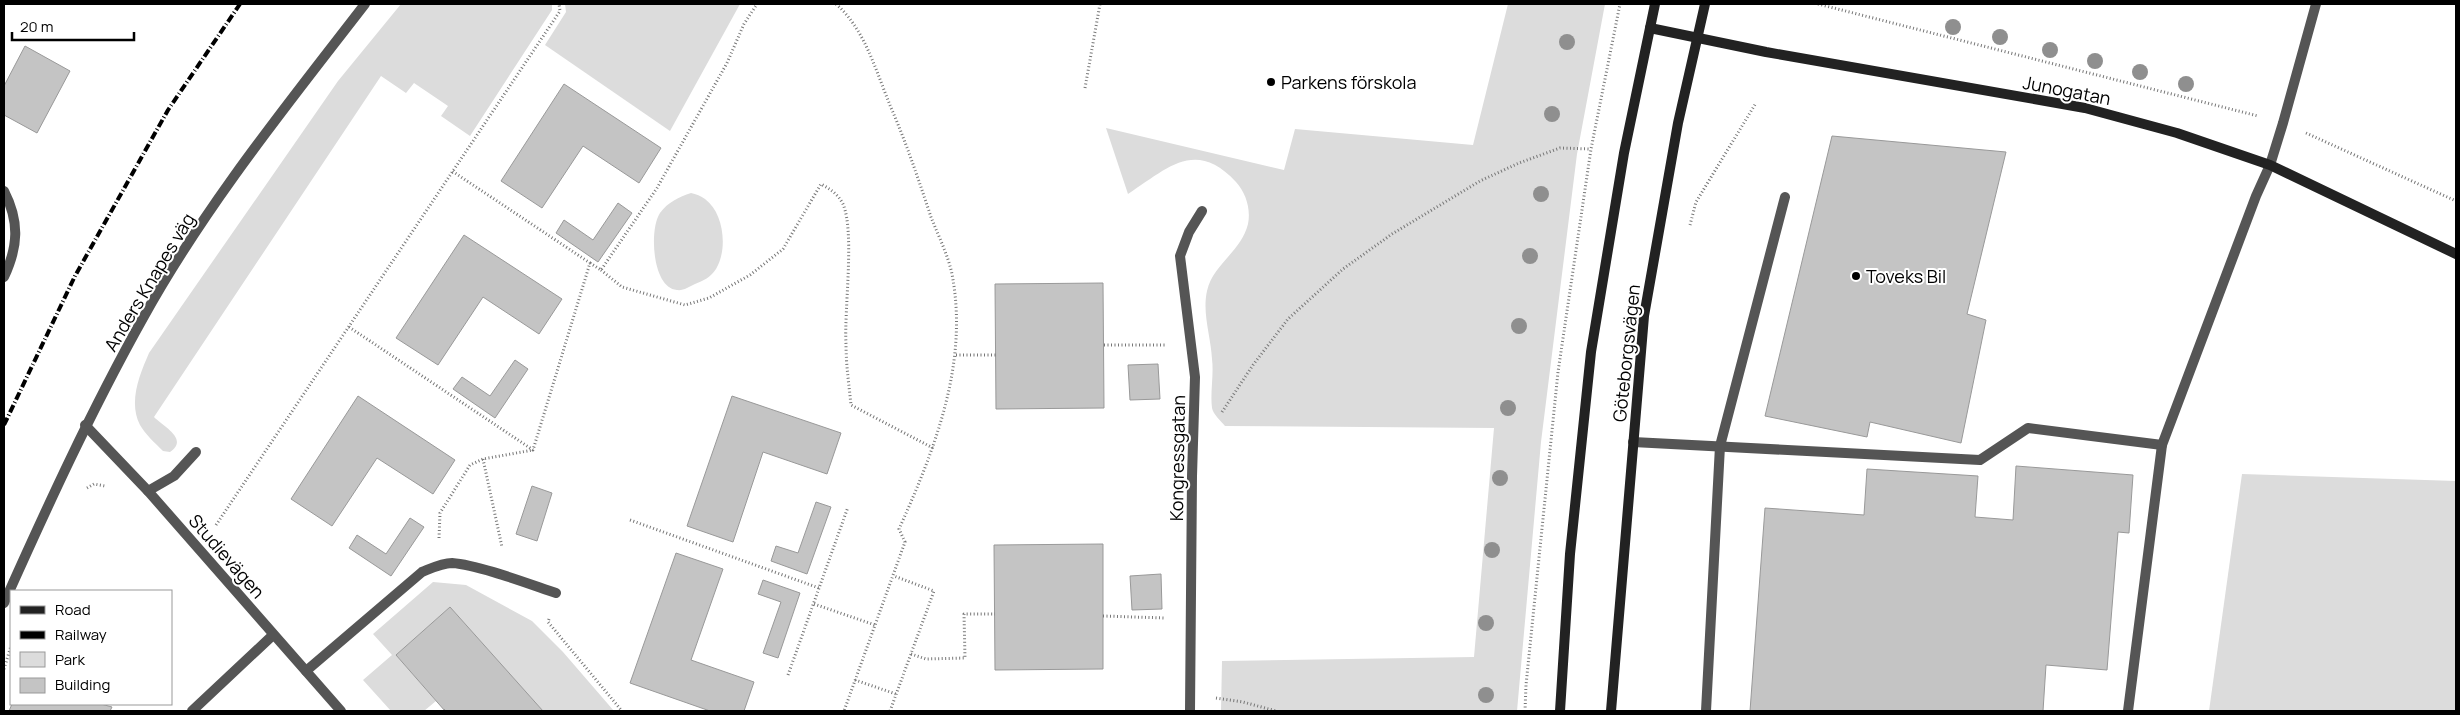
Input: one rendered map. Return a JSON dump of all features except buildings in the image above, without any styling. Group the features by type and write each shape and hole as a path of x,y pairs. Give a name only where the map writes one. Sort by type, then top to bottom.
{"main road":[{"name":"Göteborgsvägen","path":"1560,711 1570,554 1591,352 1624,153 1655,4"},
{"name":"Göteborgsvägen","path":"1610,711 1644,316 1678,123 1705,4"},
{"name":"Junogatan","path":"1650,28 1766,52 2085,108 2177,133 2270,165 2456,254"}],"street":[{"name":"Anders Knapes väg","path":"4,603 85,425 143,317 188,245 240,168 365,4"},
{"path":"2128,711 2162,445 2256,196 2270,165 2316,4"},
{"path":"4,191 16,220 13,257 4,278"},
{"path":"1706,711 1720,446 1785,197"},
{"name":"Kongressgatan","path":"1190,711 1192,476 1195,376 1180,256 1190,232 1202,211"},
{"name":"Studievägen","path":"85,425 148,491 341,711"},
{"path":"1633,442 1980,460 2028,428 2162,445"},
{"path":"148,491 174,476 196,452"},
{"path":"306,671 422,572 437,566 451,563 467,566 556,593"},
{"path":"192,711 274,635"}],"path":[{"path":"216,525 560,11 559,4"},
{"path":"601,270 657,188 727,63 744,24 757,4"},
{"path":"836,4 858,30 868,52 897,120 952,273 956,355 933,448 899,529 905,542 844,711"},
{"path":"1085,88 1100,4"},
{"path":"1219,418 1253,365 1288,319 1344,269 1378,244 1449,199 1512,167 1560,148 1591,149 1620,4"},
{"path":"1818,4 2283,123 2456,201"},
{"path":"1689,228 1696,202 1756,103"},
{"path":"452,171 601,270 622,287 685,306 709,298 729,288 783,249 820,184 834,192 842,202 846,214 846,344 851,405 933,448"},
{"path":"533,450 590,263"},
{"path":"348,327 533,450"},
{"path":"1104,345 1167,345"},
{"path":"956,355 996,355"},
{"path":"437,566 440,513 470,465 483,460 533,450"},
{"path":"483,460 509,579"},
{"path":"80,491 94,484 108,486"},
{"path":"788,675 848,507"},
{"path":"630,520 819,588"},
{"path":"890,711 934,591 894,576"},
{"path":"556,593 548,622 622,711"},
{"path":"814,604 875,626"},
{"path":"911,654 926,659 965,658 964,614 994,614"},
{"path":"1103,616 1166,618"},
{"path":"4,669 10,649"},
{"path":"855,680 896,694"},
{"path":"1216,698 1243,702 1276,711"}],"green space":[{"path":"401,4 552,4 552,10 470,136 441,116 448,106 414,83 406,93 381,76 154,417 173,433 176,438 175,447 170,452 163,451 140,425 135,407 137,388 149,353 338,81"},
{"path":"565,4 740,4 670,131 545,45 566,12"},
{"path":"1508,4 1605,4 1577,154 1541,442 1517,711 1221,711 1222,661 1474,657 1494,428 1225,426 1215,415 1212,408 1212,365 1206,316 1206,299 1210,282 1215,273 1239,242 1248,224 1248,207 1245,196 1240,186 1221,169 1207,162 1194,160 1181,162 1168,168 1128,194 1106,128 1284,170 1295,129 1473,145"},
{"path":"691,193 705,199 716,213 722,232 722,252 714,272 704,280 682,290 677,290 669,287 662,279 658,269 655,257 654,232 663,209 674,200"},
{"path":"2242,474 2456,481 2456,711 2209,711"},
{"path":"433,582 466,585 532,621 563,652 614,711 543,711 450,607 396,655 436,701 424,711 391,711 363,680 392,655 373,634"}],"railway":[{"path":"4,425 75,276 168,110 240,4"}],"place":[{"name":"Parkens förskola","path":"1271,82"},
{"name":"Toveks Bil","path":"1856,276"}]}
